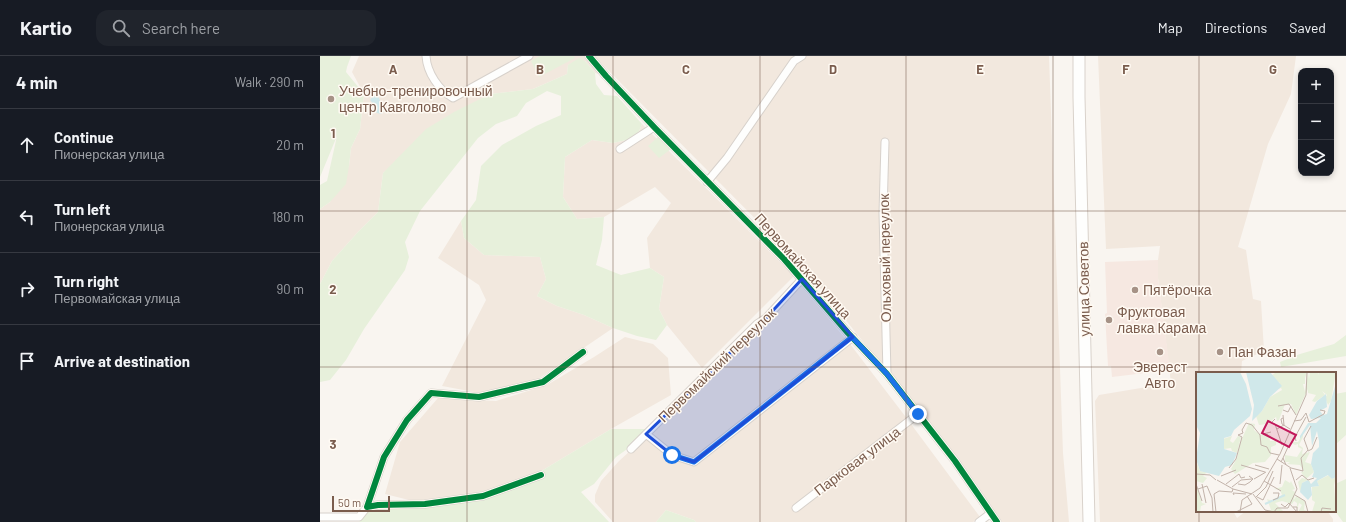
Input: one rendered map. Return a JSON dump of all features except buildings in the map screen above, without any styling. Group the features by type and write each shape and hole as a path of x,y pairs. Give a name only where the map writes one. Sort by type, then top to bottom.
{"main road":[{"name":"улица Советов","path":"1079,56 1089,522"}],"street":[{"path":"426,56 427,64 438,86 446,95 453,98 529,56"},
{"name":"Первомайская улица","path":"589,56 654,127 784,259 852,337 887,374 955,461 997,522"},
{"path":"707,182 727,158 794,61 802,56"},
{"path":"620,148 654,127"},
{"name":"Ольховый переулок","path":"885,142 883,213 887,374"},
{"name":"Первомайский переулок","path":"631,449 757,324 766,318 802,279"},
{"path":"646,434 672,455 694,462 852,337"},
{"path":"320,517 360,516 367,507 384,457 407,420 431,393 479,397 543,382 583,352"},
{"name":"Парковая улица","path":"796,508 918,414"},
{"path":"367,507 378,505 425,504 483,496 541,475"},
{"path":"979,522 991,513"}],"highlighted area":[{"path":"802,279 853,337 694,462 672,455 646,434 766,318"}],"shaded area":[{"path":"359,56 1049,56 1063,453 1069,522 1002,522 968,472 803,267 598,60 606,76 595,73 585,61 568,65 567,74 533,89 490,94 383,173 378,212 332,261 320,284 320,209 330,202 349,166 351,148 360,129 364,94 352,72"},
{"path":"1098,56 1296,56 1291,94 1268,144 1238,247 1246,250 1253,299 1261,301 1264,351 1242,361 1241,372 1196,372 1196,512 1234,512 1237,518 1245,512 1328,512 1333,519 1333,522 1100,522 1095,401 1099,395 1171,383 1158,278 1160,246 1106,249"},
{"path":"642,124 794,276 702,368 667,325 659,309 664,277 650,268 647,238 671,203 655,187 604,217 577,219 563,197 565,157 592,140 613,143 636,138"},
{"path":"461,221 464,238 484,255 540,257 546,279 537,296 557,306 584,315 613,328 538,379 480,393 442,386 486,300 479,285 438,258"},
{"path":"1158,260 1158,278 1170,370 1112,377 1111,366 1108,366 1105,314 1107,313 1105,262"},
{"path":"801,286 850,344 980,517 973,522 696,522 666,510 656,522 613,522 595,502 595,495 601,481 619,461"},
{"path":"625,337 653,344 668,358 671,395 543,470 483,496 425,504 385,494 400,442 438,398 496,401 547,385"}],"green space":[{"path":"320,56 351,56 346,72 364,94 360,129 351,148 346,184 330,202 320,209 320,185 327,181 337,136 320,177"},
{"path":"540,56 574,56 575,58 539,77 531,61"},
{"path":"579,58 585,61 595,73 596,84 604,95 617,96 642,124 636,138 613,143 592,140 565,157 563,197 577,219 604,217 602,240 596,265 621,275 650,268 664,277 659,309 667,325 656,340 637,336 613,328 584,315 557,306 537,296 546,279 540,257 484,255 464,238 461,221 476,200 481,166 502,145 536,126 561,115 561,96 547,91 526,103 517,116 496,124 478,138 420,211 405,242 409,257 405,270 364,329 346,360 330,380 320,382 320,284 332,261 378,212 383,173 426,129 454,112 490,94 533,89 567,74 568,65"},
{"path":"659,136 671,149 659,158 648,146"},
{"path":"1346,335 1346,356 1281,367 1280,362 1300,354 1334,344"},
{"path":"1346,392 1346,435 1336,444 1336,394"},
{"path":"611,429 649,429 630,447 616,457 594,484 581,492 609,522 359,522 369,509 455,502 542,476 543,470"},
{"path":"1346,479 1346,522 1343,522 1336,512 1336,484"},
{"path":"666,510 694,520 696,522 656,522"}],"water":[{"path":"373,96 378,96 384,109 383,113 380,114 375,112 374,105 370,100"}],"cycle path":[{"path":"589,56 655,128 784,259 848,333 887,374 955,461 997,522"},
{"path":"541,475 483,496 425,504 378,505 367,507 384,457 407,420 431,393 479,397 543,382 583,352"}],"place":[{"name":"Учебно-тренировочный центр Кавголово","path":"331,99"},
{"name":"Пятёрочка","path":"1135,290"},
{"name":"Фруктовая лавка Карама","path":"1109,320"},
{"name":"Эверест Авто","path":"1160,352"},
{"name":"Пан Фазан","path":"1220,352"}],"route":[{"path":"672,455 694,462 726,439 852,337 887,374 918,414"}]}
